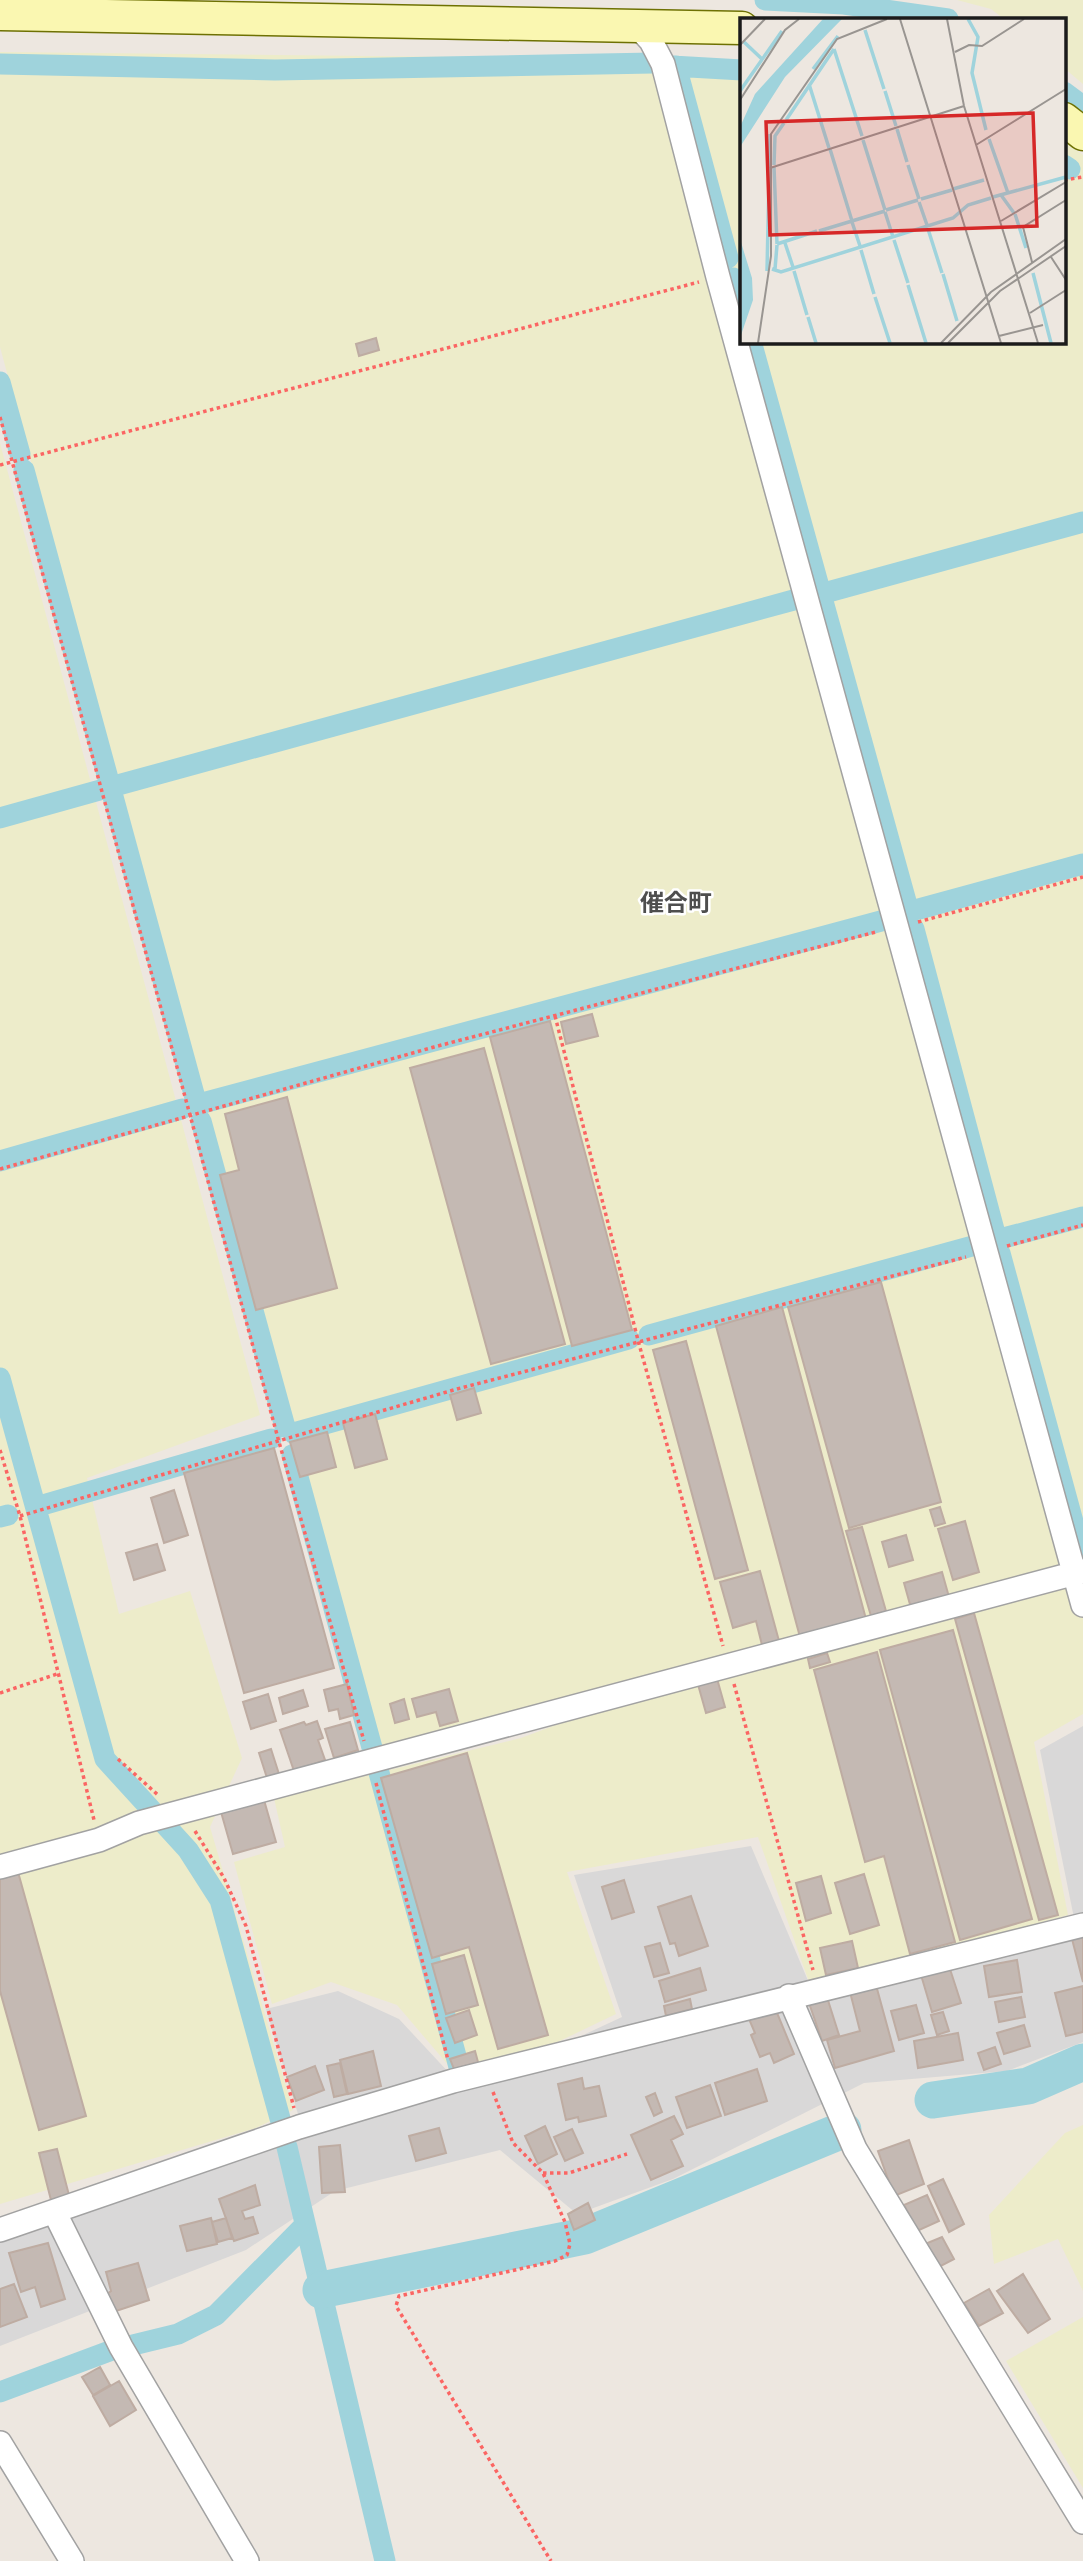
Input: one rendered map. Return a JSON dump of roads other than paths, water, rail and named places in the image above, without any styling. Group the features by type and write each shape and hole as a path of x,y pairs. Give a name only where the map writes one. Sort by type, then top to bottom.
{"street":[{"path":"0,14 740,28"},
{"path":"637,26 651,41 663,64 718,277 986,1252 1078,1573 1083,1605"},
{"path":"1066,121 1083,134"},
{"path":"0,1867 99,1840 139,1823 1078,1573"},
{"path":"0,2230 299,2127 453,2081 1083,1925"},
{"path":"789,1996 855,2149 1083,2522"},
{"path":"55,2213 121,2347 247,2561"},
{"path":"0,2443 72,2561"}],"waterway":[{"path":"765,0 844,4 941,18"},
{"path":"0,64 275,70 653,63"},
{"path":"672,66 740,70"},
{"path":"676,66 728,258"},
{"path":"1066,93 1083,106"},
{"path":"1066,166 1070,169"},
{"path":"733,278 740,302"},
{"path":"752,343 909,912"},
{"path":"0,382 20,454"},
{"path":"24,470 197,1105"},
{"path":"817,595 1083,522"},
{"path":"107,788 801,598"},
{"path":"0,818 100,790"},
{"path":"919,909 1083,864"},
{"path":"199,1104 881,921"},
{"path":"914,929 997,1241"},
{"path":"0,1161 182,1109"},
{"path":"201,1121 285,1427"},
{"path":"1000,1239 1083,1217"},
{"path":"649,1335 976,1245"},
{"path":"1000,1253 1081,1551"},
{"path":"293,1433 629,1339"},
{"path":"0,1378 105,1759 188,1850 220,1900 281,2122"},
{"path":"46,1504 271,1439"},
{"path":"292,1455 374,1755"},
{"path":"0,1517 8,1515"},
{"path":"378,1769 459,2067"},
{"path":"933,2100 1028,2086 1083,2062"},
{"path":"321,2290 585,2236 843,2130"},
{"path":"287,2147 385,2561"},
{"path":"133,2345 178,2334 216,2315 305,2225"},
{"path":"0,2392 115,2349"}],"district":[{"name":"催合町","path":"676,903"}]}
